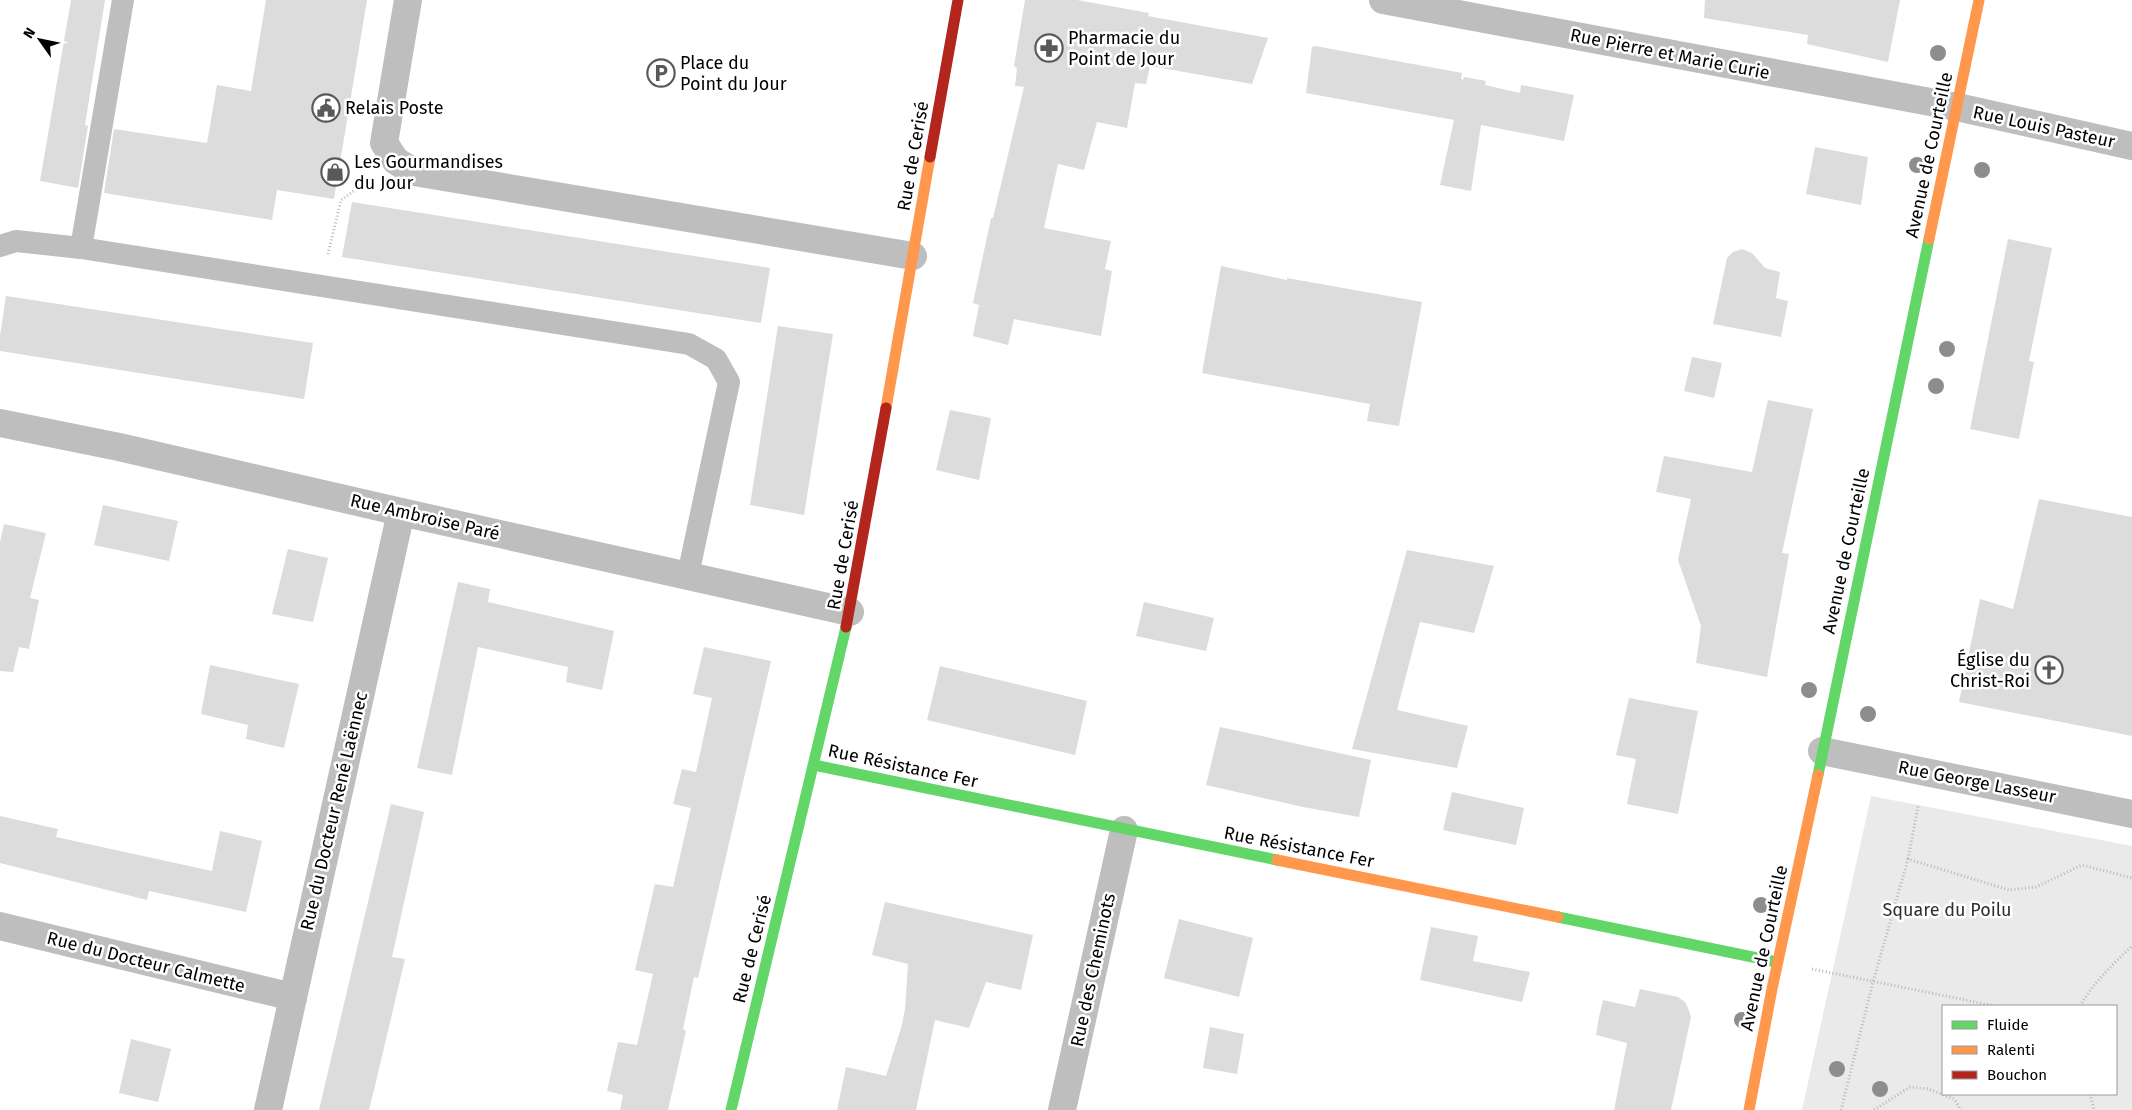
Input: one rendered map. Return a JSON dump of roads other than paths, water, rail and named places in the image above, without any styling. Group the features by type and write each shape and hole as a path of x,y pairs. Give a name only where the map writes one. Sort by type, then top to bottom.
{"street":[{"path":"408,0 384,143 396,161 414,172 913,256"},
{"name":"Rue de Cerisé","path":"731,1110 850,612 958,0"},
{"name":"Rue Pierre et Marie Curie","path":"1383,0 1957,108"},
{"name":"Avenue de Courteille","path":"1749,1110 1778,962 1979,0"},
{"name":"Rue Louis Pasteur","path":"1957,108 2132,146"},
{"name":"Rue Ambroise Paré","path":"0,423 850,612"},
{"name":"Rue du Docteur René Laënnec","path":"268,1110 401,512"},
{"name":"Rue George Lasseur","path":"1822,751 2132,814"},
{"name":"Rue Résistance Fer","path":"814,765 1124,830 1778,962"},
{"name":"Rue des Cheminots","path":"1062,1110 1124,830"},
{"name":"Rue du Docteur Calmette","path":"0,926 293,997"}],"lane":[{"path":"81,248 123,0"},
{"path":"0,246 16,241 81,248 689,344 716,359 728,382 688,575"}],"place":[{"name":"Pharmacie du Point de Jour","path":"1049,48"},
{"name":"Place du Point du Jour","path":"661,73"},
{"name":"Relais Poste","path":"326,108"},
{"name":"Les Gourmandises du Jour","path":"335,172"},
{"name":"Église du Christ-Roi","path":"2049,670"}],"park label":[{"name":"Square du Poilu","path":"1947,910"}]}
